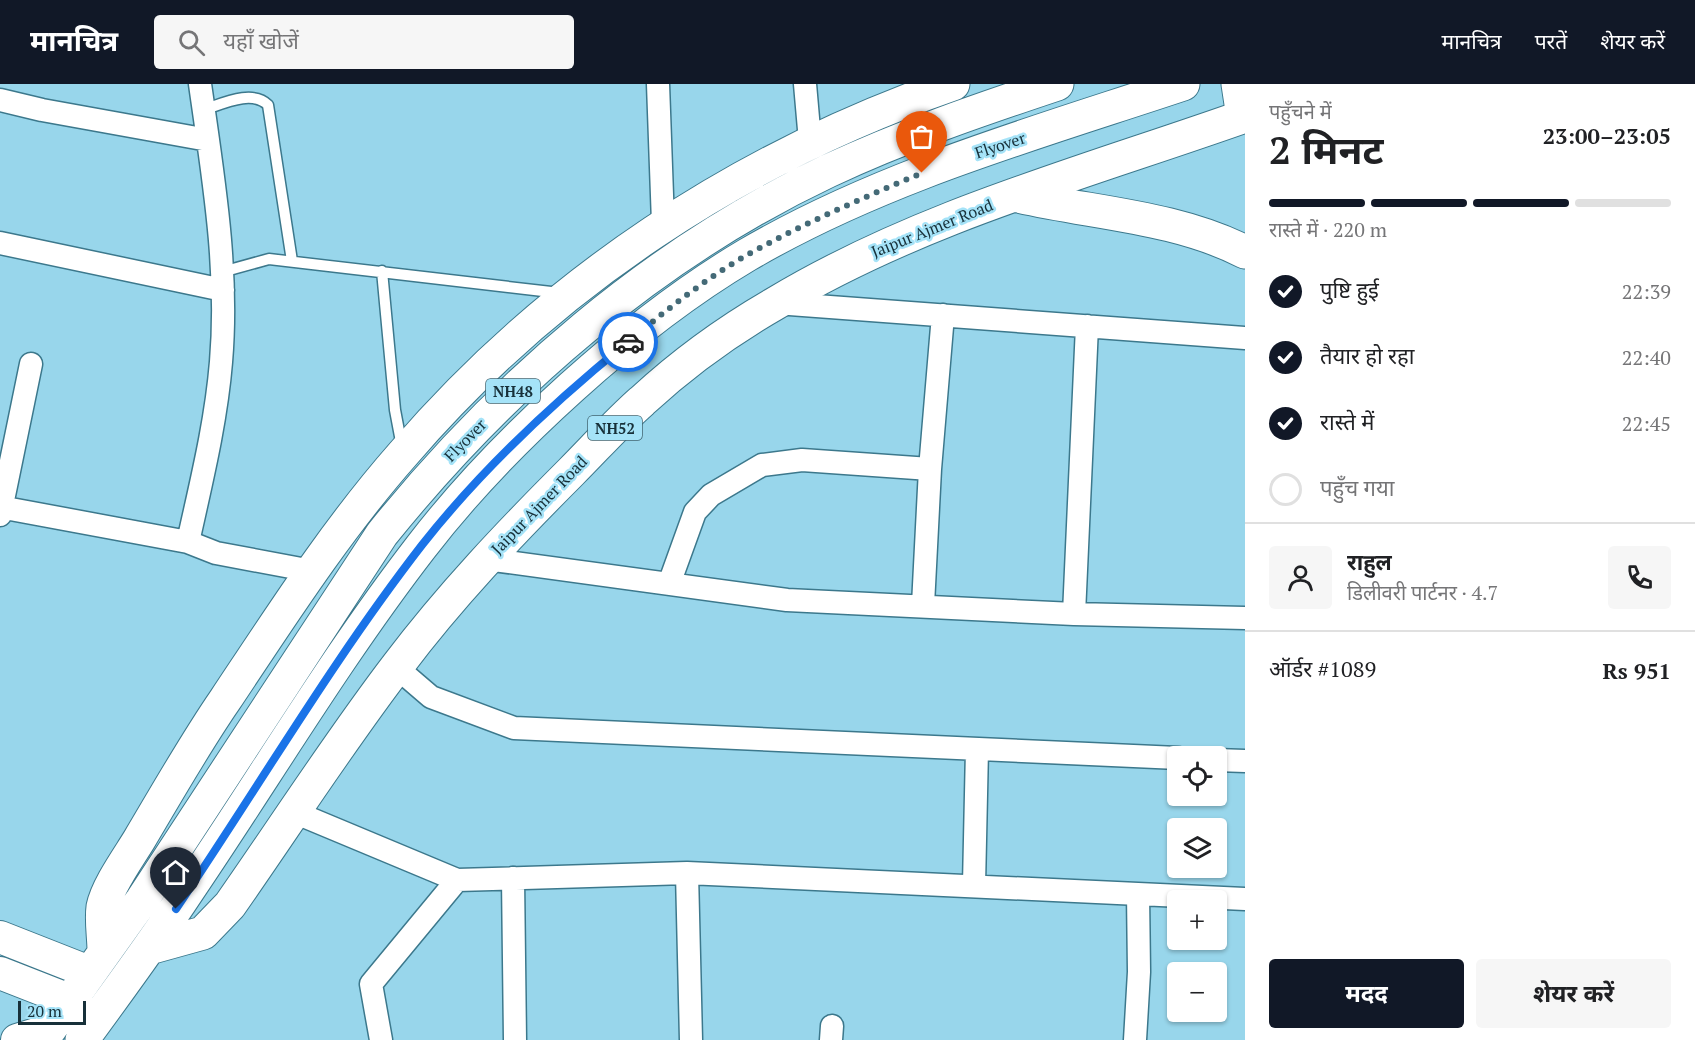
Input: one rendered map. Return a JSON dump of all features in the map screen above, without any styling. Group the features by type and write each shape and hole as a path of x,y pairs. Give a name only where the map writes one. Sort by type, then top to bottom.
{"highway":[{"path":"897,104 927,84"},
{"path":"96,962 103,906 123,867 204,729 312,571 403,453 472,379 569,294 663,223 732,182 810,141 897,104 953,84"},
{"name":"Flyover","path":"96,962 142,900 382,534 423,483 514,390 583,329 665,267 744,216 827,172 911,135 1057,84"},
{"name":"Flyover","path":"149,948 322,684 422,545 461,499 541,417 651,323 746,256 836,209 944,164 1183,84"},
{"name":"NH52","path":"1238,84 1244,117"},
{"name":"Jaipur Ajmer Road","path":"149,948 203,933 230,905 396,667 486,559 641,401 712,344 775,303 846,264 1014,195 1244,117"},
{"path":"1014,195 1193,231 1224,241 1245,252"},
{"name":"NH48","path":"82,1040 149,948"},
{"name":"NH48","path":"45,1035 96,962"}],"street":[{"path":"188,542 207,454 221,363 222,281 200,84"},
{"path":"658,84 663,223"},
{"path":"805,84 810,141"},
{"path":"11,96 208,140"},
{"path":"0,243 222,281"},
{"path":"775,303 1245,338"},
{"path":"923,605 930,469 943,315"},
{"path":"1074,614 1087,326"},
{"path":"31,364 1,510 188,542 216,553 312,571"},
{"path":"669,584 695,512 711,495 762,465 802,460 930,469"},
{"path":"486,559 787,600 1074,614 1245,618"},
{"path":"396,667 431,697 514,728 1167,758"},
{"path":"974,885 977,749"},
{"path":"1227,760 1245,761"},
{"path":"294,812 457,880 687,873 1245,899"},
{"path":"687,873 691,1040"},
{"path":"513,878 515,1040"},
{"path":"381,1040 371,984 457,880"},
{"path":"1135,1040 1139,972 1138,894"},
{"path":"0,937 96,962"},
{"path":"0,973 69,1000"},
{"path":"17,1040 45,1035"}],"lane":[{"path":"203,110 253,97 268,105 292,261"},
{"path":"222,281 269,259 569,294"},
{"path":"382,271 394,399 403,453"}],"way so far":[{"path":"628,342 659,316 746,256 836,209 922,173"}],"route":[{"path":"176,909 322,684 422,545 461,499 541,417 628,342"}]}
